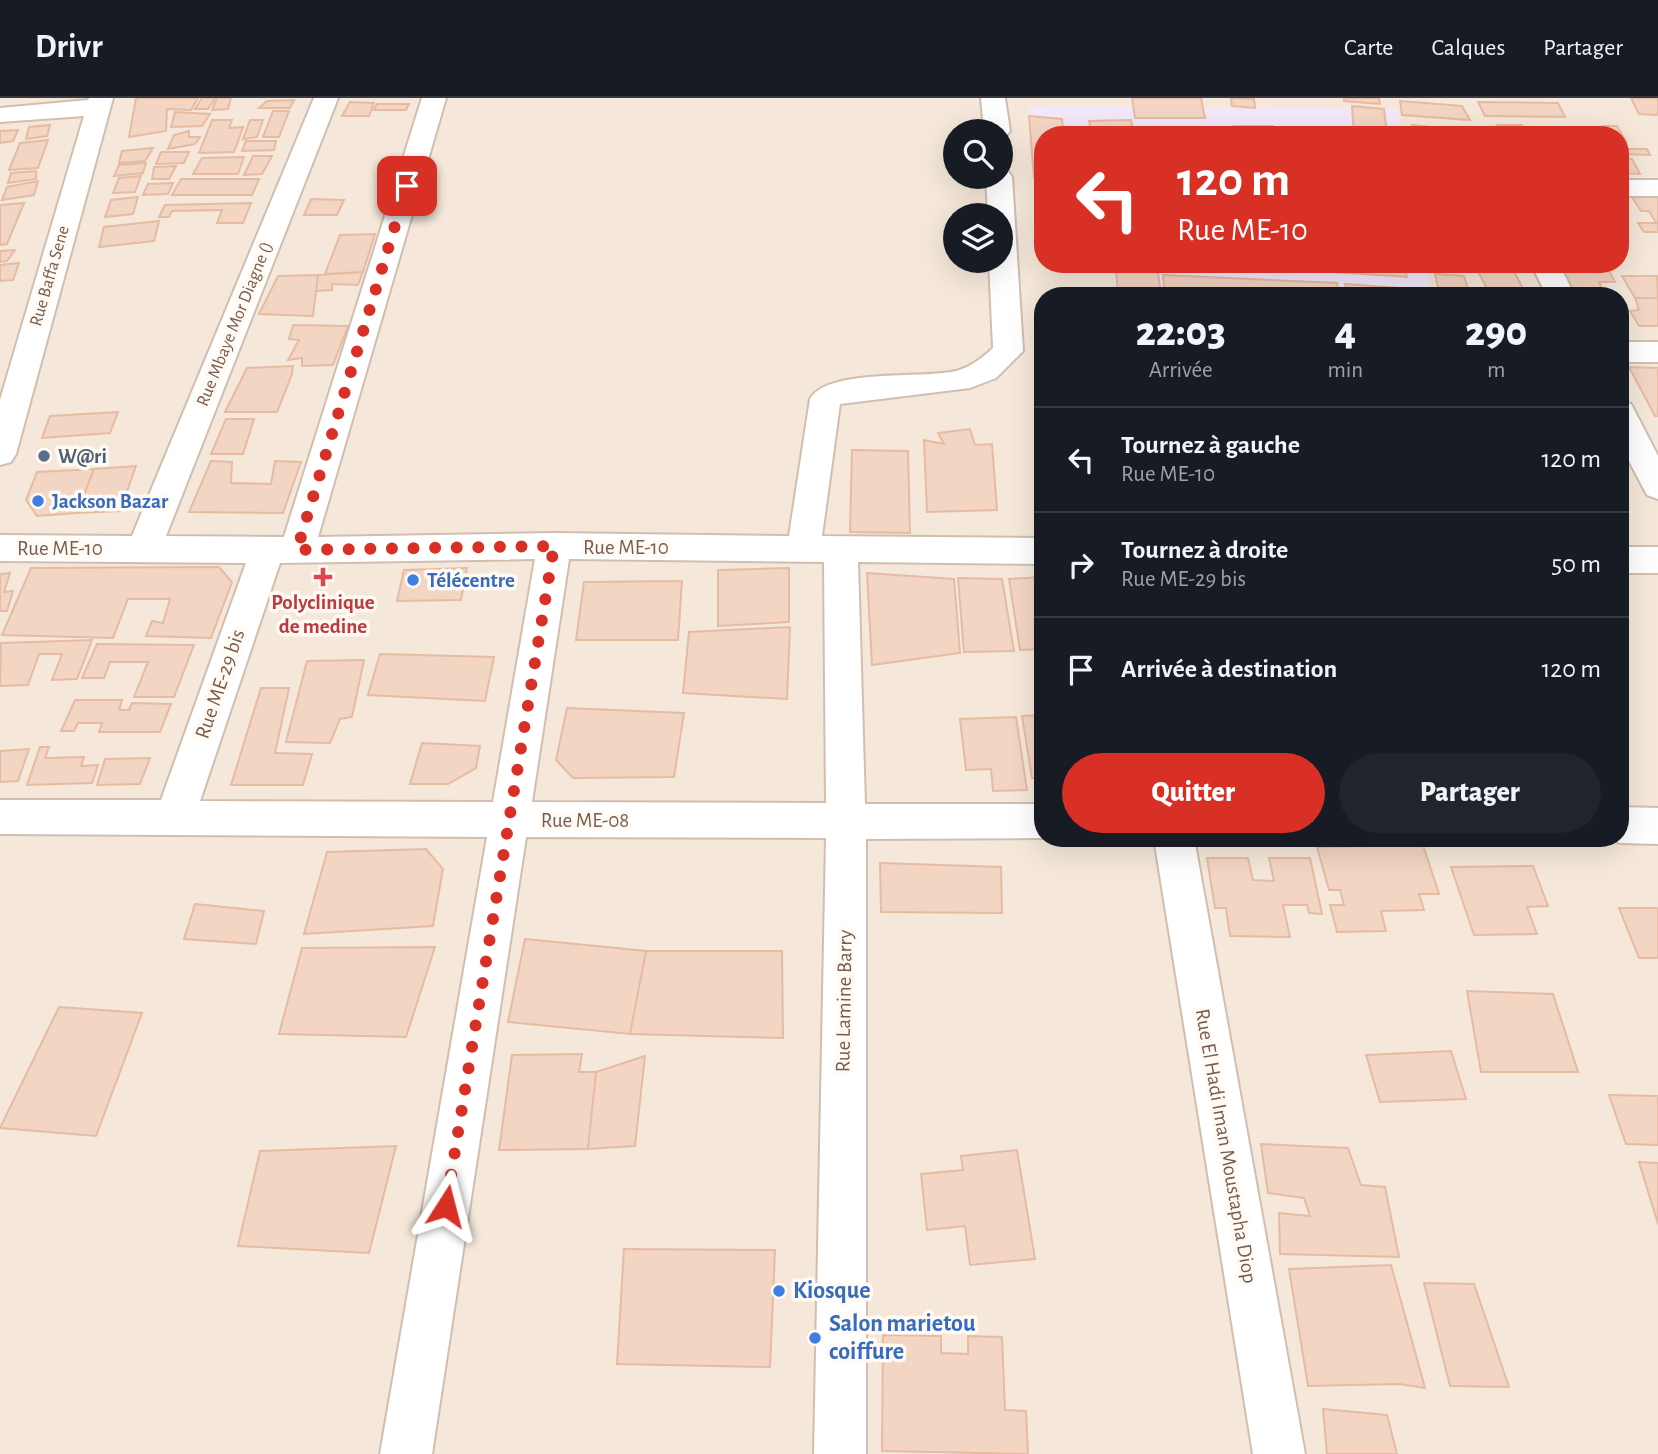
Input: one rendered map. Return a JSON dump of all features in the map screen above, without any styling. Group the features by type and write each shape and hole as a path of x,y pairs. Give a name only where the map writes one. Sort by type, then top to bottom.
{"street":[{"name":"Rue Mbaye Mor Diagne ()","path":"144,549 326,98"},
{"name":"Rue ME-29 bis","path":"174,818 282,550 434,98"},
{"path":"993,98 996,119"},
{"path":"0,116 99,102"},
{"name":"Rue Baffa Sene","path":"0,454 99,102"},
{"path":"1629,188 1658,188"},
{"name":"Rue Lamine Barry","path":"840,1454 846,821 822,549 825,399 835,392 959,381 985,371 1008,351 1004,273"},
{"path":"1629,352 1658,352"},
{"path":"1629,430 1658,487"},
{"name":"Rue ME-10","path":"0,548 282,550 554,546 1034,551"},
{"path":"406,1454 554,546"},
{"path":"1629,559 1658,560"},
{"name":"Rue ME-08","path":"0,817 1034,822"},
{"path":"1629,825 1658,826"},
{"name":"Rue El Hadi Iman Moustapha Diop","path":"1176,847 1279,1454"}],"shaded area":[{"path":"0,98 1658,98 1658,1454 0,1454"},
{"path":"1029,106 1397,108 1400,126 1034,126"},
{"path":"1114,273 1428,273 1430,287 1115,287"}],"building":[{"path":"136,98 198,98 191,110 167,109 166,131 129,137"},
{"path":"202,98 215,98 208,109 195,109"},
{"path":"217,98 231,98 228,109 212,110"},
{"path":"1132,98 1201,98 1205,118 1135,118"},
{"path":"1231,98 1254,99 1255,108 1232,106"},
{"path":"1344,98 1379,98 1380,104 1344,101"},
{"path":"1631,98 1658,98 1658,115 1639,114"},
{"path":"294,100 290,108 259,108 267,101"},
{"path":"1400,101 1462,106 1470,120 1402,115"},
{"path":"350,102 374,103 369,116 342,116"},
{"path":"1478,102 1558,103 1565,117 1485,116"},
{"path":"377,104 409,104 406,110 374,110"},
{"path":"1352,106 1384,109 1386,126 1353,126"},
{"path":"273,111 289,111 279,137 263,137"},
{"path":"175,112 210,114 202,126 171,127"},
{"path":"1029,116 1062,119 1063,126 1034,126 1034,178"},
{"path":"212,120 232,120 229,128 243,127 234,152 199,153"},
{"path":"250,120 263,120 257,137 243,139"},
{"path":"1131,120 1132,126 1090,126 1089,121"},
{"path":"50,125 47,136 26,139 29,127"},
{"path":"18,130 13,141 0,143 0,131"},
{"path":"189,131 189,137 200,137 195,144 168,149 174,135"},
{"path":"48,140 38,168 9,170 20,143"},
{"path":"246,141 276,141 274,150 242,151"},
{"path":"153,148 145,161 119,163 122,151"},
{"path":"1629,149 1647,149 1650,155 1629,154"},
{"path":"161,152 189,152 184,163 156,164"},
{"path":"253,156 272,156 262,174 244,175"},
{"path":"244,157 238,174 193,174 202,158"},
{"path":"1629,159 1632,159 1640,174 1629,173"},
{"path":"146,163 143,173 114,176 119,165"},
{"path":"176,166 169,179 152,179 154,167"},
{"path":"36,171 36,179 8,183 11,173"},
{"path":"141,176 135,192 113,193 119,178"},
{"path":"181,179 259,179 252,195 172,195"},
{"path":"38,181 34,195 2,200 7,187"},
{"path":"173,183 168,194 143,195 148,184"},
{"path":"1630,194 1658,194 1658,232 1644,232 1638,223 1656,223 1649,211 1641,211"},
{"path":"138,197 133,214 105,217 111,200"},
{"path":"311,199 344,200 337,215 304,215"},
{"path":"24,203 7,244 0,245 0,205"},
{"path":"251,203 243,223 217,223 222,210 172,211 169,217 159,217 165,205"},
{"path":"159,221 154,241 99,247 104,227"},
{"path":"375,234 363,272 325,274 340,235"},
{"path":"15,250 7,261 0,262 0,251"},
{"path":"19,263 13,280 0,281 0,265"},
{"path":"363,272 358,285 332,284 332,290 316,291 318,275"},
{"path":"1116,273 1158,273 1160,287 1117,287"},
{"path":"1346,273 1406,273 1407,277"},
{"path":"1479,273 1515,273 1522,287 1486,287"},
{"path":"1563,273 1610,273 1615,282 1599,282 1601,287 1571,287"},
{"path":"1435,274 1464,276 1467,287 1438,287"},
{"path":"318,275 313,316 259,314 278,276"},
{"path":"1163,275 1337,283 1338,287 1164,287"},
{"path":"1622,276 1657,276 1658,298 1635,298"},
{"path":"1345,284 1386,287 1346,287"},
{"path":"1635,298 1658,298 1658,326 1639,326 1630,311 1639,310"},
{"path":"293,325 348,326 333,365 302,366 302,358 288,360 299,340 289,339"},
{"path":"293,366 277,412 225,412 247,368"},
{"path":"1629,367 1658,368 1658,416 1655,416"},
{"path":"118,412 110,433 42,438 50,416"},
{"path":"226,419 254,419 243,454 211,454"},
{"path":"970,429 975,445 992,444 997,510 927,512 924,440 944,444 938,433"},
{"path":"852,450 908,451 910,533 850,532"},
{"path":"211,461 232,462 231,483 271,484 275,461 301,462 283,513 189,512"},
{"path":"136,466 120,511 77,513 94,469"},
{"path":"94,469 77,513 37,516 26,500 37,472"},
{"path":"219,567 232,582 211,638 146,636 152,621 163,623 170,599 128,599 113,638 2,635 31,568"},
{"path":"467,568 461,600 397,601 404,570"},
{"path":"789,568 789,622 718,626 718,570"},
{"path":"10,573 4,592 13,591 7,611 0,611 0,574"},
{"path":"867,573 954,579 960,653 872,665"},
{"path":"958,578 1002,579 1014,651 964,652"},
{"path":"1034,578 1034,649 1020,650 1009,579"},
{"path":"682,581 678,640 576,640 584,582"},
{"path":"790,627 787,699 683,693 689,632"},
{"path":"92,640 77,679 52,680 62,654 39,654 28,685 0,686 1,643"},
{"path":"97,644 194,645 174,697 134,697 148,662 110,662 104,678 82,678"},
{"path":"380,654 494,657 485,701 368,695"},
{"path":"364,660 352,717 340,719 330,743 286,742 307,661"},
{"path":"261,688 289,688 275,753 312,754 303,785 231,785"},
{"path":"75,700 122,700 119,710 129,710 132,703 171,704 160,732 99,732 102,723 78,723 74,731 61,731"},
{"path":"567,708 684,713 674,777 573,778 556,760"},
{"path":"1034,715 1034,778 1032,778 1022,716"},
{"path":"1016,717 1027,790 993,791 991,769 966,770 960,719"},
{"path":"422,743 480,746 476,768 448,784 410,784"},
{"path":"40,747 49,747 45,758 84,757 81,766 98,765 92,783 27,785"},
{"path":"29,749 18,781 0,782 0,751"},
{"path":"150,758 140,784 97,785 105,759"},
{"path":"1317,847 1424,847 1439,894 1419,894 1424,910 1381,911 1386,931 1337,932 1330,905 1344,905 1340,890 1329,890"},
{"path":"426,849 443,869 433,926 304,934 327,852"},
{"path":"1207,858 1248,858 1253,880 1274,881 1269,858 1310,858 1322,914 1309,913 1307,905 1283,905 1290,937 1230,936 1226,908 1215,908"},
{"path":"880,863 1001,867 1002,913 881,912"},
{"path":"1533,866 1548,906 1527,907 1537,934 1474,935 1451,867"},
{"path":"195,904 264,911 256,944 184,939"},
{"path":"1619,908 1658,908 1658,958 1639,958"},
{"path":"525,939 646,951 630,1034 508,1022"},
{"path":"435,947 406,1037 279,1034 302,948"},
{"path":"646,951 782,951 783,1038 630,1034"},
{"path":"1467,991 1553,994 1578,1072 1481,1072"},
{"path":"59,1007 142,1013 96,1136 0,1128"},
{"path":"1451,1051 1466,1099 1380,1102 1366,1055"},
{"path":"582,1054 579,1072 596,1072 588,1149 499,1150 512,1055"},
{"path":"645,1056 635,1146 588,1149 596,1072"},
{"path":"1609,1095 1658,1096 1658,1145 1626,1144"},
{"path":"1261,1144 1348,1148 1361,1185 1385,1187 1399,1257 1280,1254 1279,1213 1310,1216 1304,1198 1268,1193"},
{"path":"396,1146 369,1253 238,1246 260,1151"},
{"path":"1017,1150 1035,1259 970,1265 965,1226 927,1230 921,1174 963,1170 961,1156"},
{"path":"1639,1162 1658,1163 1658,1224"},
{"path":"624,1249 775,1250 770,1367 617,1364"},
{"path":"1391,1265 1425,1388 1399,1384 1308,1386 1289,1269"},
{"path":"1424,1283 1474,1284 1509,1387 1450,1386"},
{"path":"883,1335 941,1336 941,1353 968,1354 968,1336 1002,1337 1005,1410 1026,1411 1028,1454 882,1451"},
{"path":"1323,1409 1387,1415 1397,1454 1327,1454"}],"place":[{"name":"W@ri","path":"44,456"},
{"name":"Jackson Bazar","path":"38,501"},
{"name":"Polyclinique de medine","path":"323,577"},
{"name":"Télécentre","path":"413,580"},
{"name":"Kiosque","path":"779,1291"},
{"name":"Salon marietou coiffure","path":"815,1338"}],"route":[{"path":"407,186 297,550 554,546 446,1206"}]}
